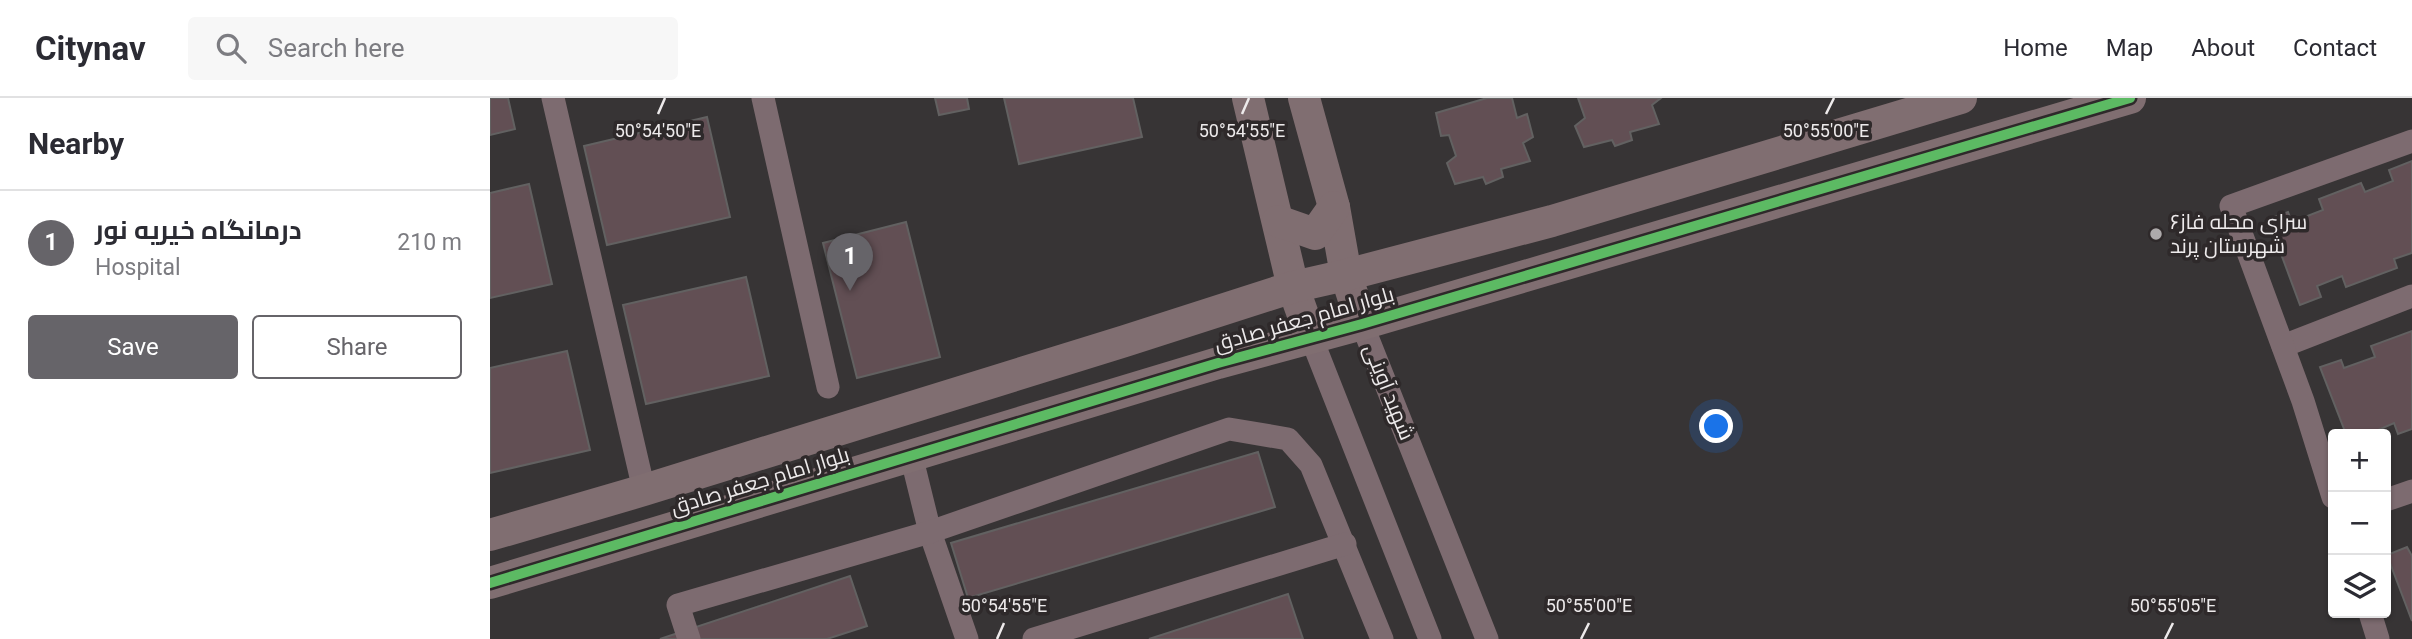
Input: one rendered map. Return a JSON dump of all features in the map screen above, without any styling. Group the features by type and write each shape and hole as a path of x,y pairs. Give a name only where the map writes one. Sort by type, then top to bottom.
{"street":[{"path":"553,98 644,491"},
{"path":"763,98 828,387"},
{"path":"1248,98 1293,287 1430,639"},
{"name":"شهید آوینی","path":"1304,98 1335,207 1346,275 1362,324 1487,639"},
{"name":"بلوار امام جعفر صادق","path":"490,535 644,491 1293,287 1552,221 1961,98"},
{"name":"بلوار امام جعفر صادق","path":"490,583 911,455 2130,98"},
{"path":"2331,492 2283,346 2231,206 2412,141"},
{"path":"1279,221 1315,234 1335,207"},
{"path":"2283,346 2412,296"},
{"path":"689,639 678,605 930,532 1229,429 1288,439 1311,465 1382,639"},
{"path":"911,455 930,532 967,639"},
{"path":"2391,498 2412,491"},
{"path":"1034,639 1345,544"},
{"path":"2372,618 2378,639"}],"building":[{"path":"490,98 508,98 515,129 490,135"},
{"path":"935,98 967,98 969,109 939,115"},
{"path":"1004,98 1133,98 1142,137 1019,164"},
{"path":"1487,98 1512,98 1517,118 1527,114 1533,137 1523,143 1530,161 1501,169 1503,177 1486,184 1483,177 1455,184 1447,163 1456,156 1449,135 1441,136 1436,113"},
{"path":"1578,98 1661,98 1652,105 1659,124 1630,132 1632,140 1615,146 1612,140 1584,147 1575,126 1585,118"},
{"path":"707,117 730,217 607,245 584,146"},
{"path":"2412,161 2412,253 2394,259 2397,268 2346,287 2342,276 2317,286 2321,297 2300,305 2268,219 2288,212 2292,222 2323,210 2319,199 2361,183 2365,192 2393,181 2389,170"},
{"path":"529,184 552,284 490,298 490,193"},
{"path":"906,222 940,357 857,378 823,243"},
{"path":"746,277 769,376 646,404 623,305"},
{"path":"2412,331 2412,429 2398,434 2394,423 2380,429 2344,429 2320,367 2341,360 2344,368 2375,357 2371,346"},
{"path":"567,351 590,450 490,473 490,368"},
{"path":"1258,452 1275,507 968,598 951,543"},
{"path":"2407,547 2412,556 2412,621 2391,566 2391,553"},
{"path":"850,576 867,626 827,639 660,639"},
{"path":"1288,594 1303,639 1149,639"}],"cycle path":[{"path":"490,583 1218,363 1362,324 2130,98"}],"place":[{"name":"سرای محله فاز۶ شهرستان پرند","path":"2156,234"},
{"name":"درمانگاه خیریه نور","path":"850,291"}]}
